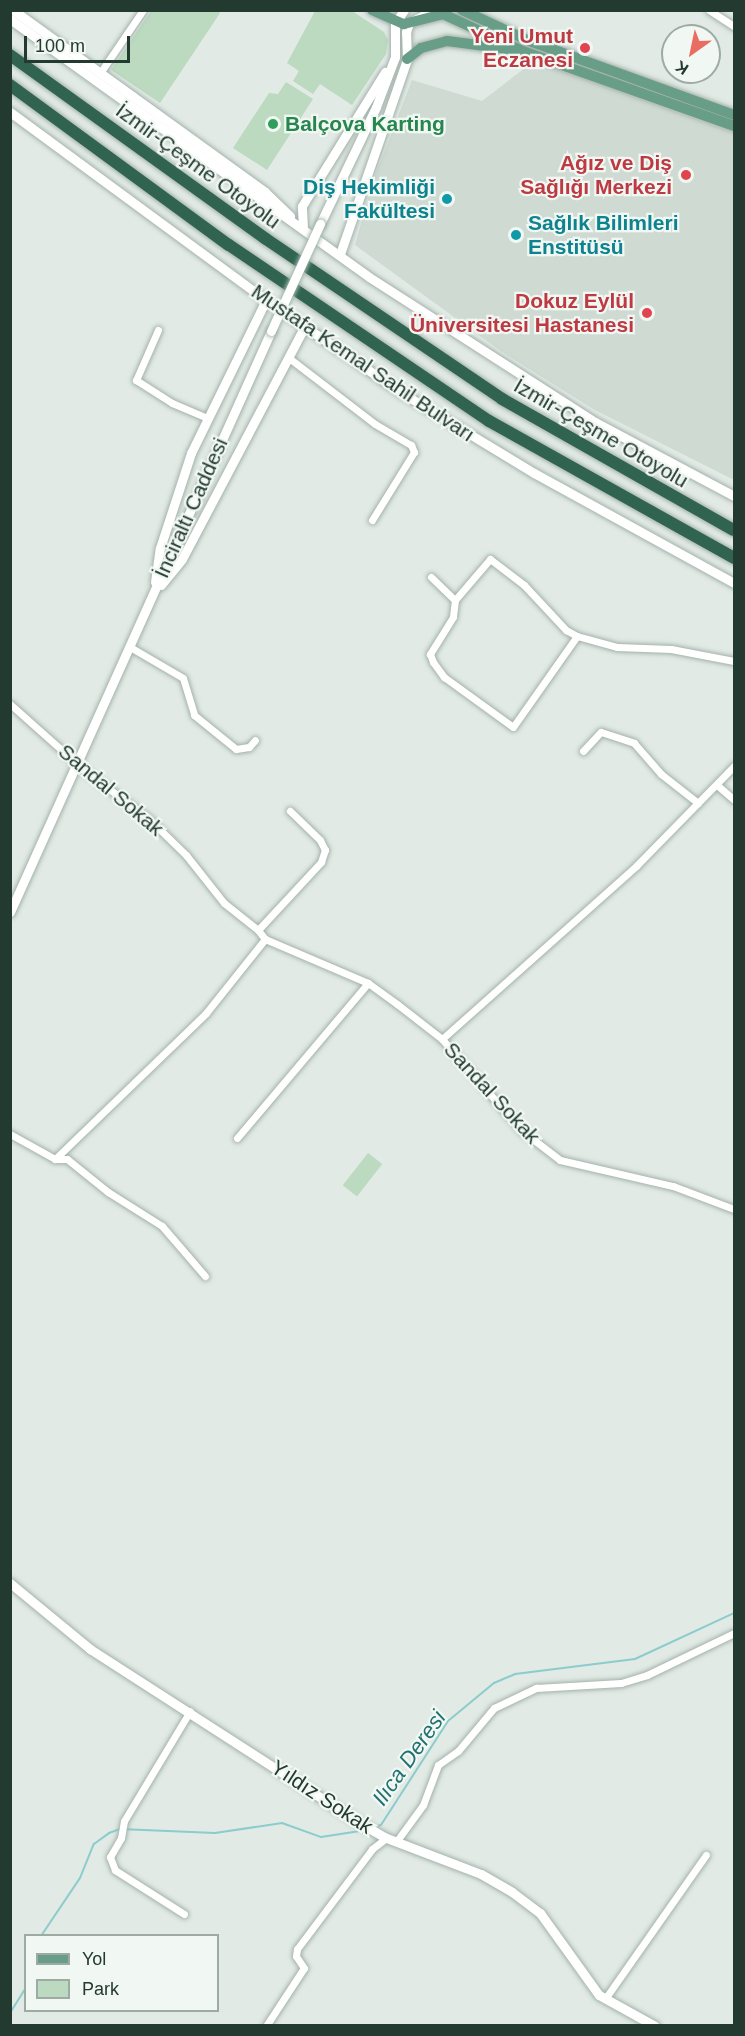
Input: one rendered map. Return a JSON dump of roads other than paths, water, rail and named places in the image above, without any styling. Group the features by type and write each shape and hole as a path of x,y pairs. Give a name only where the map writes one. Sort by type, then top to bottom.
{"highway":[{"name":"İzmir-Çeşme Otoyolu","path":"10,55 266,239 502,399 735,530"},
{"path":"10,85 230,245 489,421 735,558"}],"main road":[{"path":"13,10 284,208 299,226"},
{"path":"372,10 395,23 410,23 443,14 525,52 735,126"},
{"path":"376,106 395,57 395,23 404,10"},
{"path":"340,254 406,60 406,32 410,23 433,10"},
{"path":"462,10 527,40 735,115"},
{"path":"10,19 369,277 522,378 735,496"},
{"path":"525,52 527,40"},
{"path":"376,106 406,60 421,48 447,41 525,52"},
{"path":"299,226 302,206 395,57"},
{"name":"İnciraltı Caddesi","path":"10,912 271,331 376,106"},
{"name":"Mustafa Kemal Sahil Bulvarı","path":"10,112 304,327 474,438 735,583"},
{"path":"284,208 302,206"},
{"path":"152,596 160,548 191,453 266,300"},
{"path":"152,596 182,559 304,327"},
{"name":"Yıldız Sokak","path":"10,1583 90,1649 190,1711 360,1823 388,1839 481,1874 512,1892 540,1913 605,1999 654,2025"}],"street":[{"path":"100,73 143,10"},
{"path":"709,10 735,26"},
{"path":"158,330 136,380 172,403 207,418"},
{"path":"289,358 375,424 411,445 414,452 372,519"},
{"path":"577,636 513,727 444,677 430,654 453,617 455,600 490,559 524,585 566,630 577,636 617,647 670,649 735,661"},
{"path":"431,577 455,600"},
{"path":"130,647 183,678 194,715 236,749 249,747 255,740"},
{"name":"Sandal Sokak","path":"10,704 77,762 149,819 186,855 224,903 258,930 265,939 368,983 442,1039 521,1130 560,1160 673,1186 735,1209"},
{"path":"583,751 601,732 634,743 661,774 698,802"},
{"path":"442,1039 629,872 735,766"},
{"path":"717,785 735,800"},
{"path":"258,930 321,862 325,850 320,840 290,811"},
{"path":"55,1159 206,1013 265,939"},
{"path":"237,1138 368,983"},
{"path":"10,1134 55,1159 67,1160 108,1192 162,1226 205,1276"},
{"path":"266,2025 304,1968 296,1956 297,1949 372,1849 388,1839 423,1804 438,1765 458,1751 494,1708 536,1688 582,1688 629,1681 735,1633"},
{"path":"184,1914 115,1869 110,1857 121,1838 125,1824 190,1711"},
{"path":"605,1999 706,1855"}],"waterway":[{"name":"Ilıca Deresi","path":"374,1827 381,1825 448,1721 494,1683 515,1674 635,1659 734,1613"},
{"name":"Ilıca Deresi","path":"42,1934 80,1878 94,1844 109,1833 120,1829 215,1833 282,1823 321,1837 366,1830"},
{"name":"Ilıca Deresi","path":"10,2013 24,1990"}],"place":[{"name":"Yeni Umut Eczanesi","path":"585,48"},
{"name":"Balçova Karting","path":"273,124"},
{"name":"Ağız ve Diş Sağlığı Merkezi","path":"686,175"},
{"name":"Diş Hekimliği Fakültesi","path":"447,199"},
{"name":"Sağlık Bilimleri Enstitüsü","path":"516,235"},
{"name":"Dokuz Eylül Üniversitesi Hastanesi","path":"647,313"}]}
